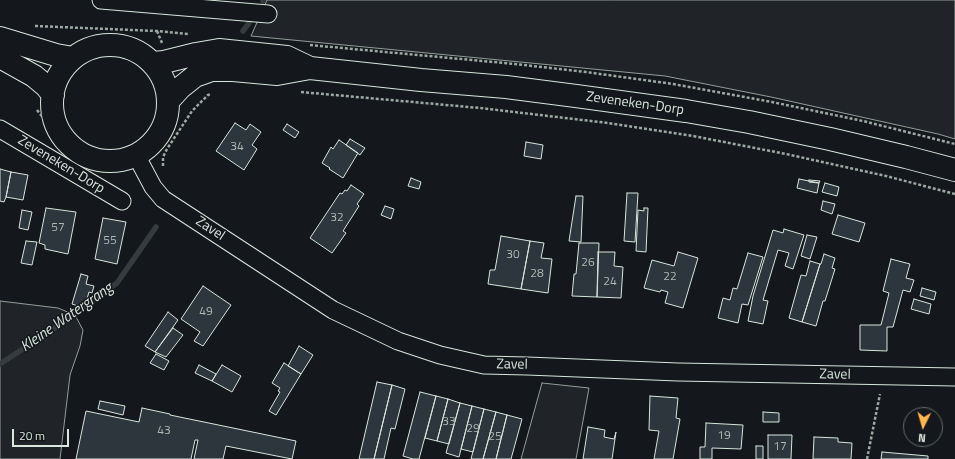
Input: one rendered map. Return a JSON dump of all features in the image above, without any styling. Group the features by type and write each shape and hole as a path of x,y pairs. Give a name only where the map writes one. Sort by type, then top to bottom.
{"main road":[{"path":"0,38 50,54 73,58"},
{"name":"Zeveneken-Dorp","path":"114,44 135,50 153,63 161,74 166,86 169,100 168,113 164,126 157,138 148,148 136,155 121,160 106,161 90,157 76,150 65,139 57,126 52,111 53,95 56,81 63,68 73,58 86,50 99,45 114,44"},
{"name":"Zeveneken-Dorp","path":"153,63 219,50 287,57 310,68"},
{"path":"0,57 34,76 46,86 53,95"},
{"name":"Zeveneken-Dorp","path":"169,100 180,88 195,76 212,70 233,70 277,74 310,68 537,91 686,111 749,122 830,139 955,170"}],"street":[{"path":"101,0 268,14"},
{"name":"Zeveneken-Dorp","path":"0,129 122,201"},
{"name":"Zavel","path":"136,155 153,187 163,199 334,310 398,341 440,355 484,365 678,372 955,377"}],"path":[{"path":"31,26 195,34"},
{"path":"300,92 480,108 608,123 693,136 786,154 886,176 955,194"},
{"path":"163,168 163,157 167,149 192,111 208,95 213,93"},
{"path":"35,107 44,119 51,137 56,142"},
{"path":"867,459 884,376"}],"shaded area":[{"path":"267,0 955,0 955,139 771,97 665,76 251,36"},
{"path":"0,301 58,308 75,315 83,330 80,346 70,375 60,459 0,459"},
{"path":"542,383 589,388 576,459 521,459"}],"building":[{"path":"235,123 246,130 250,124 261,132 252,145 257,149 244,170 216,151"},
{"path":"287,124 299,132 295,138 283,130"},
{"path":"350,139 365,148 360,155 346,145"},
{"path":"339,140 358,153 343,178 322,163 331,147 333,149"},
{"path":"526,142 543,145 541,159 524,156"},
{"path":"0,169 11,172 4,202 0,201"},
{"path":"11,172 28,175 23,200 6,197"},
{"path":"411,178 421,182 419,189 408,186"},
{"path":"799,179 819,183 817,193 797,188"},
{"path":"809,180 820,181 819,183 809,182"},
{"path":"825,183 839,187 837,196 822,192"},
{"path":"351,185 364,194 357,204 359,206 343,231 346,233 332,253 310,238 340,193 342,194 345,190 347,191"},
{"path":"627,193 638,193 635,242 624,241"},
{"path":"576,196 583,196 581,242 569,241"},
{"path":"823,201 835,204 832,214 821,210"},
{"path":"385,206 394,209 391,219 381,215"},
{"path":"46,208 76,212 68,254 45,249 45,245 39,243"},
{"path":"644,208 648,208 646,252 636,251 638,210 644,211"},
{"path":"22,210 32,212 28,230 19,228"},
{"path":"838,215 865,223 859,242 832,234"},
{"path":"103,218 126,222 117,264 95,259"},
{"path":"784,229 804,235 793,269 785,266 789,253 778,250 763,300 768,301 763,324 748,321 753,296 773,230 783,233"},
{"path":"807,235 817,237 810,259 801,256"},
{"path":"501,236 530,241 521,289 488,284 490,270 495,270"},
{"path":"26,241 37,242 32,265 21,263"},
{"path":"530,241 544,243 541,258 552,259 548,293 521,289"},
{"path":"579,243 599,243 597,297 572,296"},
{"path":"598,252 615,252 614,266 623,267 621,298 597,297"},
{"path":"678,252 698,258 683,308 665,303 668,292 661,290 660,292 644,288 652,260 674,266"},
{"path":"748,253 763,257 748,305 742,304 738,323 718,318 723,298 730,300 733,288 737,289"},
{"path":"824,254 835,258 832,268 835,269 825,301 823,301 816,326 802,322"},
{"path":"891,259 910,264 906,278 914,280 910,292 903,290 893,327 887,327 887,351 860,350 860,325 881,325 889,293 883,291"},
{"path":"810,261 820,264 802,322 789,318 801,275 806,276"},
{"path":"81,274 88,276 86,284 94,286 92,293 89,292 87,299 78,306 72,304"},
{"path":"203,286 231,305 203,346 194,341 200,332 181,319"},
{"path":"922,288 936,292 934,300 920,296"},
{"path":"914,299 931,304 929,314 911,309"},
{"path":"168,312 178,320 155,352 145,346"},
{"path":"173,328 183,335 166,357 155,352"},
{"path":"299,346 313,355 301,374 288,366"},
{"path":"156,354 169,361 164,370 150,363"},
{"path":"284,363 301,374 276,415 269,411 280,392 278,391 280,388 272,383"},
{"path":"199,365 216,374 212,381 195,373"},
{"path":"222,365 241,376 232,392 212,381"},
{"path":"377,382 392,385 374,459 359,459"},
{"path":"392,385 405,389 395,429 391,428 384,459 374,459"},
{"path":"420,392 436,396 419,459 413,459 403,456"},
{"path":"436,396 448,399 437,441 425,438"},
{"path":"650,396 678,398 676,418 680,419 673,459 654,459 659,431 649,430"},
{"path":"448,399 460,403 449,444 437,441"},
{"path":"100,401 125,406 123,415 98,409"},
{"path":"460,403 472,406 459,457 446,453"},
{"path":"472,406 484,409 473,452 461,449"},
{"path":"142,408 296,441 292,459 226,446 223,459 194,459 198,440 195,440 191,459 76,459 86,411 139,422"},
{"path":"484,409 496,412 483,459 471,459"},
{"path":"496,412 507,415 496,459 483,459"},
{"path":"763,412 779,413 779,422 763,422"},
{"path":"507,415 522,419 511,459 496,459"},
{"path":"706,423 743,425 741,449 712,448 712,459 700,459 700,447 705,447"},
{"path":"588,427 605,430 604,437 614,439 616,432 612,459 583,459"},
{"path":"768,435 792,435 791,459 768,459"},
{"path":"814,437 838,438 838,442 852,443 851,459 813,459"},
{"path":"756,446 763,446 763,459 756,459"},
{"path":"882,452 928,456 928,459 881,459"}],"waterway":[{"name":"Kleine Watergrang","path":"243,31 249,23"},
{"name":"Kleine Watergrang","path":"0,364 58,326 117,283 156,227"}]}
